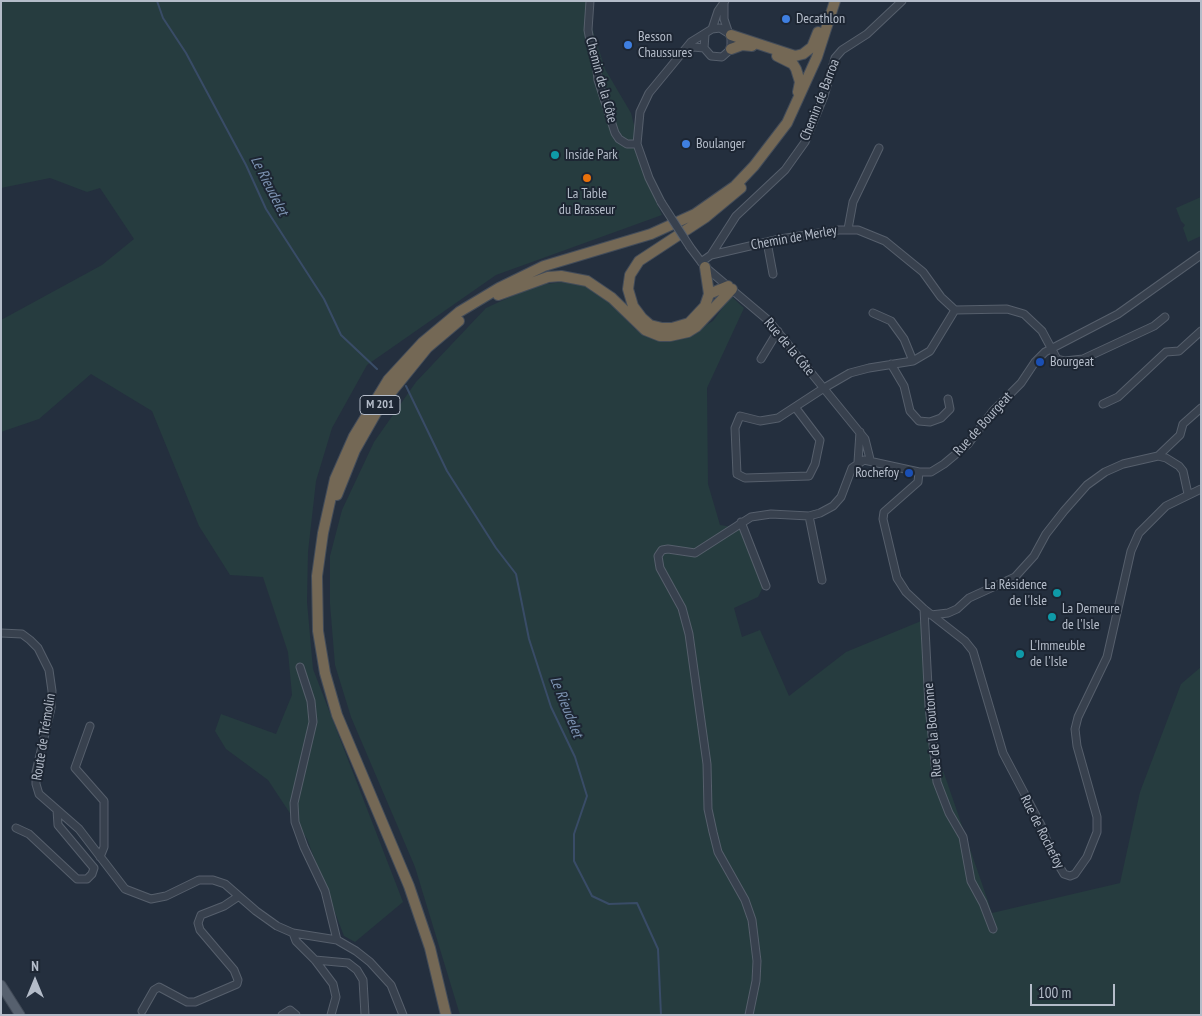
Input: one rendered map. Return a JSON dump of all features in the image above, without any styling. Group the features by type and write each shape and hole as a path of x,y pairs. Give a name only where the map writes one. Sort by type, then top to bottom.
{"highway":[{"path":"730,33 785,54 795,56 803,54 812,47 830,1"},
{"name":"M 201","path":"446,1015 430,948 409,886 337,715 325,673 318,631 318,576 323,533 335,479 354,436 380,391 410,355 437,328 484,296 544,266 651,234 695,214 735,186 766,152 787,123 817,57 835,1"},
{"name":"M 201","path":"451,1015 441,968 416,887 336,693 324,637 322,594 325,544 338,491 355,450 380,406 428,348 463,317 497,295 547,271 651,238 712,207 731,193 771,153 796,115 814,76 839,1"},
{"path":"732,49 742,45 750,46 782,58 796,69 800,86 787,123"},
{"path":"703,264 709,294 705,306 689,323 672,328 662,328 646,322 633,306 628,289 630,275 646,255 679,236 706,217 757,173 776,151 796,121 814,76"},
{"path":"497,295 541,279 561,276 575,278 598,286 645,330 660,336 670,336 679,335 696,327 730,288"},
{"path":"709,294 730,288"}],"main road":[{"path":"1,985 20,1015"}],"street":[{"name":"Chemin de la Côte","path":"590,1 588,30 596,60 598,80 615,133 627,144 637,144"},
{"name":"Chemin de Barroa","path":"711,255 736,216 786,170 806,142 824,96 835,58 842,50 868,34 902,1"},
{"path":"637,144 637,127 642,106 653,87 690,42 705,35 712,29 718,10 725,2"},
{"path":"705,35 704,48 711,56 719,58 726,56 732,49 730,33 724,20 725,2"},
{"path":"712,29 720,28 730,33"},
{"path":"682,53 693,48 704,48"},
{"name":"Rue de la Côte","path":"637,144 649,178 661,202 690,247 703,264 778,331 865,439 870,460"},
{"path":"848,229 853,202 879,148"},
{"name":"Chemin de Merley","path":"703,264 711,255 767,242 848,229 858,230 885,241 923,272 941,297 955,310"},
{"path":"767,242 773,274"},
{"name":"Rue de Bourgeat","path":"919,472 931,472 959,453 1002,399 1021,383 1038,357 1051,348 1118,314 1201,255"},
{"path":"795,407 820,440 815,464 809,476 745,478 737,474 735,428 740,416 760,421 778,418 824,388 850,373 913,361 930,351 955,310 1015,310 1034,321 1057,359 1083,359 1154,326 1165,317"},
{"path":"874,313 891,322 904,339 913,361"},
{"path":"761,359 778,331"},
{"path":"1103,404 1118,397 1166,352 1179,351 1201,331"},
{"path":"891,364 904,386 910,411 918,421 930,422 941,418 950,409 948,399"},
{"path":"1158,456 1180,435 1183,424 1201,408"},
{"path":"858,462 860,432"},
{"path":"932,614 948,613 957,609 969,598 1016,577 1034,556 1046,534 1064,511 1087,485 1105,472 1123,464 1158,456 1166,458 1183,471 1188,494 1201,489"},
{"path":"749,1015 756,982 757,961 752,920 745,900 718,852 708,809 706,756 686,619 657,561 662,550 673,549 695,553 706,548 741,522 761,515 808,516 820,513 833,506 841,497 852,468 858,462 870,460 919,472"},
{"name":"Rue de Rochefoy","path":"919,472 918,482 884,512 883,518 897,578 906,592 924,609 965,641 973,651 1003,753 1014,778 1041,825 1052,854 1064,874 1075,874 1087,857 1097,832 1096,817 1077,746 1075,729 1078,717 1108,657 1131,551 1139,533 1166,506 1188,494"},
{"path":"808,516 822,580"},
{"path":"741,522 766,586"},
{"name":"Rue de la Boutonne","path":"924,609 929,706 937,782 949,813 963,837 971,881 983,903 993,929"},
{"name":"Route de Trémolin","path":"1,633 22,634 30,640 38,648 49,670 52,691 50,708 38,754 36,784 39,794 91,842 100,857 125,888 137,895 151,899 166,896 199,880 213,880 225,884 256,912 277,926 294,933 337,940 356,951 383,975 396,994 403,1015"},
{"path":"300,667 311,701 313,722 294,803 295,822 304,847 326,892 337,940"},
{"path":"90,726 75,768 104,801 104,847 100,857"},
{"path":"16,828 28,834 77,879 87,879 92,874 94,868 58,826 57,810"},
{"path":"142,1011 154,990 159,987 187,1002 195,1002 237,984 238,980 234,970 200,930 198,923 201,915 224,906 239,896"},
{"path":"294,933 296,941 316,960 333,984 336,997 331,1015"},
{"path":"316,960 348,963 358,970 363,980 365,1015"},
{"path":"282,1015 290,1010 296,1015"}],"green space":[{"path":"1,1 593,1 591,24 605,69 631,113 650,188 662,215 496,275 367,365 332,428 316,481 308,552 307,602 313,669 403,902 355,942 344,936 307,839 268,780 226,749 215,731 221,714 276,734 292,695 288,652 263,577 230,575 199,526 152,411 91,374 39,419 1,432 1,320 102,265 134,239 100,188 87,192 50,178 1,188"},
{"path":"1201,197 1201,236 1188,242 1183,228 1185,225 1181,221 1176,208"},
{"path":"574,281 599,292 635,329 660,340 685,337 713,321 731,296 744,308 707,388 708,484 720,525 739,528 763,587 758,597 734,608 742,637 760,630 789,696 846,652 926,619 935,747 992,913 1120,883 1140,792 1181,684 1201,667 1201,1015 460,1015 415,867 351,717 335,665 330,604 330,556 342,510 374,442 416,382 486,308 536,285"}],"waterway":[{"name":"Le Rieudelet","path":"157,1 163,18 186,53 246,165 266,209 324,299 341,335 377,369"},
{"name":"Le Rieudelet","path":"406,386 447,471 496,548 516,574 529,639 551,707 575,757 587,796 574,834 574,861 592,896 609,904 637,903 658,949 661,1015"}],"place":[{"name":"Decathlon","path":"786,19"},
{"name":"Besson Chaussures","path":"628,45"},
{"name":"Boulanger","path":"686,144"},
{"name":"Inside Park","path":"555,155"},
{"name":"La Table du Brasseur","path":"587,178"},
{"name":"Bourgeat","path":"1040,362"},
{"name":"Rochefoy","path":"909,473"},
{"name":"La Résidence de l'Isle","path":"1057,593"},
{"name":"La Demeure de l'Isle","path":"1052,617"},
{"name":"L'Immeuble de l'Isle","path":"1020,654"}]}
